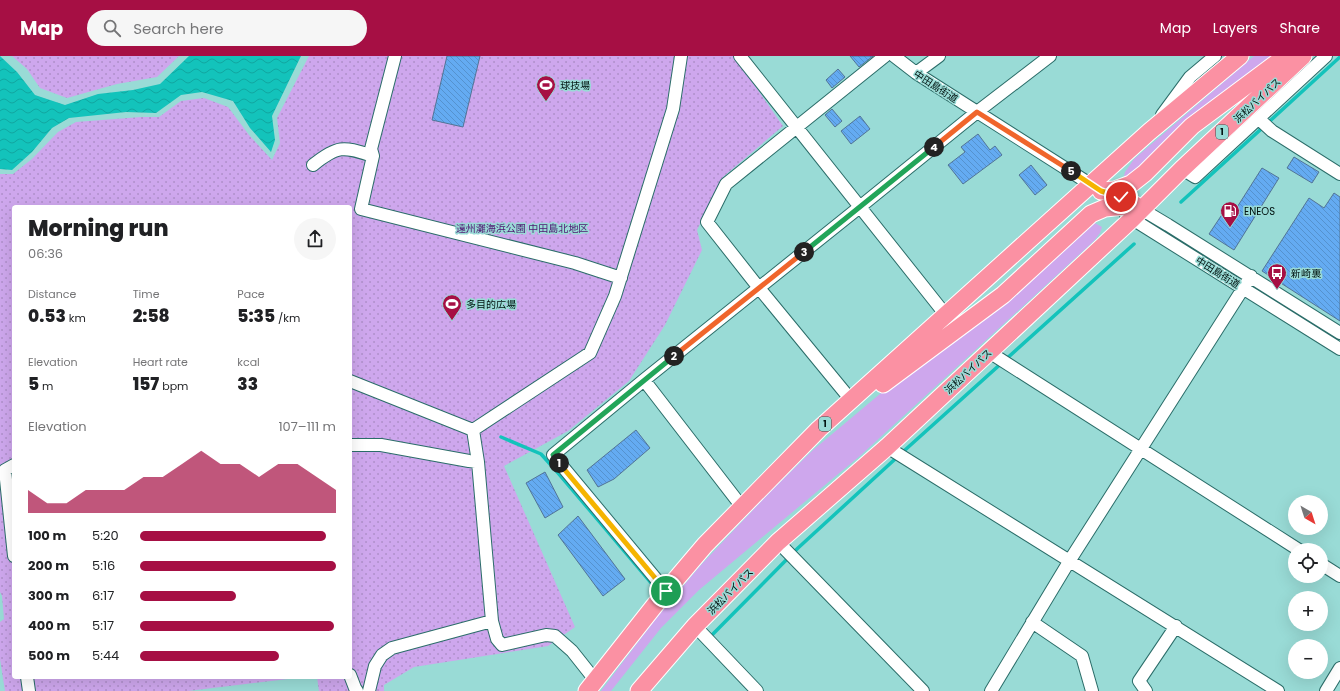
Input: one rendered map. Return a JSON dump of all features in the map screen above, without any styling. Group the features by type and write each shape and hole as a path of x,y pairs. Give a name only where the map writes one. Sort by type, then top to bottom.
{"highway":[{"name":"1","path":"591,686 666,591 705,545 819,429 945,314 1096,187 1149,132 1240,56"},
{"path":"1096,187 1115,190 1132,184 1192,126 1286,56"},
{"name":"浜松バイパス","path":"639,691 695,626 993,354 1136,211 1182,170 1303,56"},
{"path":"819,429 860,402 1003,295 1091,214 1105,208 1114,207 1136,211"}],"street":[{"path":"395,56 371,149 373,156 361,209 575,264 620,278"},
{"path":"473,430 590,353 615,296 673,109 681,56"},
{"path":"740,56 861,206 945,314"},
{"path":"850,400 707,222 726,184 885,56"},
{"name":"中田島街道","path":"894,56 916,73 1096,187 1121,197 1136,211 1244,288 1340,349"},
{"path":"916,73 939,56"},
{"path":"666,591 553,455 977,112 1050,56"},
{"path":"1149,132 1190,77 1215,56"},
{"path":"1182,170 1195,177 1326,56"},
{"path":"1259,119 1272,131 1340,174"},
{"path":"313,164 327,154 344,148 373,156"},
{"name":"中田島街道","path":"1096,187 1114,207"},
{"name":"中田島街道","path":"1136,211 1251,276 1340,333"},
{"path":"991,691 1070,560 1251,276"},
{"path":"993,354 1288,543"},
{"path":"644,380 742,507"},
{"path":"352,382 473,430"},
{"path":"473,430 478,462 492,621 498,638 502,645 546,635 555,636 572,651 591,686"},
{"path":"352,445 381,444 478,462"},
{"path":"890,449 1278,691"},
{"path":"12,466 5,470 12,537"},
{"path":"782,545 923,691"},
{"path":"1328,568 1340,576"},
{"path":"369,691 375,666 382,655 392,648 492,621"},
{"path":"1032,622 1082,656 1092,691"},
{"path":"695,626 757,691"},
{"path":"1146,691 1139,681 1176,626"},
{"path":"1326,691 1340,668"},
{"path":"27,679 29,691"},
{"path":"352,679 357,691"}],"green space":[{"path":"12,56 179,56 157,77 117,84 67,98 40,88 27,69"},
{"name":"遠州灘海浜公園 中田島北地区","path":"309,56 734,56 783,126 723,177 697,230 702,250 665,325 629,381 568,431 504,466 575,627 548,646 414,667 384,685 384,691 319,691 317,679 352,679 352,205 12,205 12,679 288,679 188,691 5,691 0,659 0,622 4,619 2,596 0,592 0,174 13,174 32,159 58,132 76,122 159,117 181,101 204,98 228,107 249,135 272,160 280,143 277,118"},
{"path":"1254,56 1276,56 1127,180 1124,176 1125,172 1134,159"},
{"path":"1093,222 1102,227 1100,233 1094,241 861,455 699,590 661,628 611,691 601,691 657,617 700,566 769,493 813,450 911,368"}],"water":[{"path":"0,56 17,72 35,95 65,105 98,94 133,90 160,84 189,56 301,56 272,116 275,140 271,152 250,128 233,101 202,92 181,95 156,113 126,112 69,118 52,128 32,152 12,170 0,169"}],"building":[{"path":"447,56 480,56 463,127 432,120"},
{"path":"850,56 873,56 859,67"},
{"path":"838,69 845,77 832,88 826,80"},
{"path":"832,109 842,121 835,127 825,115"},
{"path":"860,116 870,129 851,144 841,131"},
{"path":"978,134 990,150 995,146 1002,155 963,184 948,165 965,152 961,147"},
{"path":"1294,157 1319,172 1312,183 1287,168"},
{"path":"1031,165 1047,185 1035,195 1019,175"},
{"path":"1262,168 1279,178 1234,250 1209,234 1227,207 1234,212"},
{"path":"1334,193 1340,197 1340,321 1262,271 1309,198 1324,208"},
{"path":"636,430 650,448 614,479 598,487 587,470"},
{"path":"545,472 563,507 545,518 526,483"},
{"path":"578,516 625,579 603,596 558,535"}],"waterway":[{"path":"1181,202 1340,57"},
{"path":"711,636 798,548 1134,244"},
{"path":"501,437 541,454 653,585"}],"place":[{"name":"球技場","path":"546,102"},
{"name":"ENEOS","path":"1230,228"},
{"name":"新崎裏","path":"1277,290"},
{"name":"多目的広場","path":"452,321"}],"route":[{"path":"666,591 553,455 977,112 1101,191 1121,197"}]}
